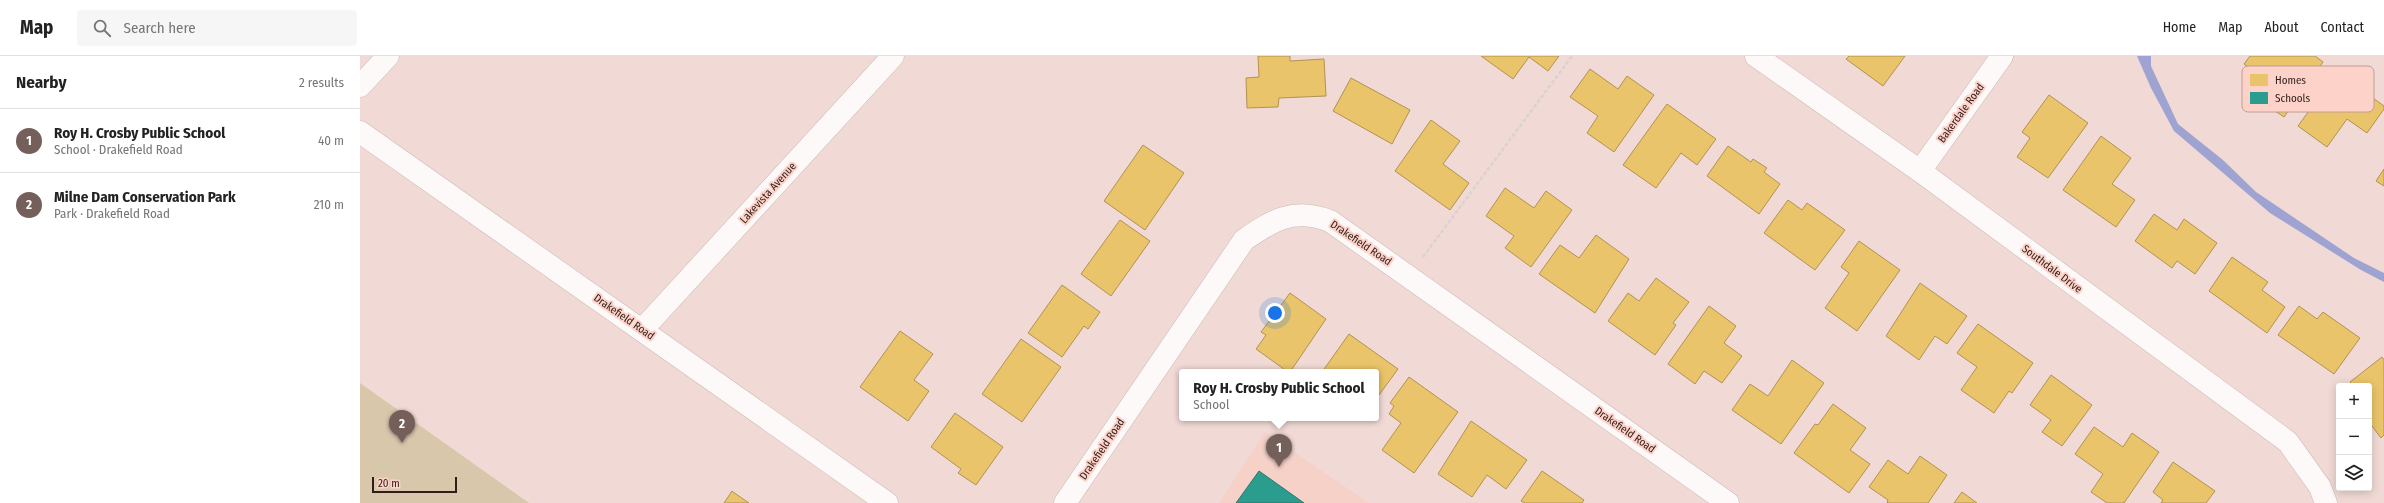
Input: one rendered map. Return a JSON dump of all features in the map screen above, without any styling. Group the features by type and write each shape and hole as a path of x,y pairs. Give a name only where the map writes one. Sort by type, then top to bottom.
{"street":[{"path":"360,86 388,56"},
{"name":"Lakevista Avenue","path":"642,330 893,56"},
{"name":"Southdale Drive","path":"1756,56 1920,171 2288,442 2320,487 2326,503"},
{"name":"Bakerdale Road","path":"1920,171 2002,56"},
{"name":"Drakefield Road","path":"360,132 887,503"},
{"name":"Drakefield Road","path":"1065,503 1244,240 1265,225 1294,215 1316,215 1330,221 1728,503"}],"path":[{"path":"1409,276 1572,56"}],"shaded area":[{"path":"360,383 529,503 360,503"},
{"path":"1265,432 1369,503 1219,503"}],"water":[{"path":"2137,56 2151,56 2151,66 2178,124 2223,160 2256,192 2354,258 2384,273 2384,282 2361,270 2270,213 2174,131 2151,88"}],"building: Homes":[{"path":"1258,56 1290,56 1290,61 1324,59 1326,96 1279,98 1278,107 1247,108 1246,78 1259,77"},
{"path":"1481,56 1559,56 1548,71 1529,57 1513,79"},
{"path":"1849,56 1905,56 1883,86 1846,59"},
{"path":"2250,56 2315,56 2323,62 2320,66 2247,66 2244,64"},
{"path":"1590,69 1618,89 1627,76 1654,95 1614,152 1587,133 1598,116 1570,97"},
{"path":"1351,78 1410,110 1392,144 1333,111"},
{"path":"2049,95 2088,123 2048,178 2017,157 2030,138 2022,132"},
{"path":"2374,99 2384,106 2384,109 2367,133 2347,119 2327,147 2298,126 2308,112 2374,112"},
{"path":"1667,104 1716,139 1697,165 1681,153 1656,188 1623,165"},
{"path":"2277,112 2288,112 2284,117"},
{"path":"1431,120 1460,141 1443,164 1469,183 1450,210 1395,171"},
{"path":"2101,136 2131,158 2112,184 2135,200 2116,227 2063,190"},
{"path":"1143,145 1184,173 1145,230 1104,201"},
{"path":"1728,146 1751,162 1753,159 1767,168 1764,172 1780,184 1759,214 1707,176"},
{"path":"2384,169 2384,186 2376,181"},
{"path":"1505,188 1534,208 1546,191 1572,210 1531,267 1505,248 1514,236 1486,216"},
{"path":"1788,200 1802,210 1807,203 1845,230 1815,270 1764,233"},
{"path":"2154,214 2177,230 2184,219 2217,243 2195,274 2177,261 2172,268 2135,241"},
{"path":"1120,220 1150,241 1111,296 1081,274"},
{"path":"1596,235 1629,259 1595,313 1539,274 1560,245 1579,258"},
{"path":"1859,241 1900,270 1857,331 1825,308 1849,273 1841,267"},
{"path":"2232,257 2268,282 2262,290 2285,307 2267,333 2209,291"},
{"path":"1656,278 1689,302 1673,323 1676,325 1655,355 1608,321 1628,293 1639,301"},
{"path":"1920,283 1967,316 1947,344 1935,336 1919,360 1886,336"},
{"path":"1062,285 1100,312 1088,329 1084,326 1062,357 1028,333"},
{"path":"1290,293 1326,319 1292,369 1284,369 1256,349 1266,335 1261,332"},
{"path":"1709,306 1736,326 1724,343 1742,356 1722,383 1704,371 1695,384 1668,364"},
{"path":"2299,306 2317,319 2323,312 2360,338 2334,374 2278,335"},
{"path":"1978,324 2033,363 2012,393 2009,391 1994,413 1961,390 1977,367 1957,353"},
{"path":"900,331 933,354 914,380 929,391 908,421 860,387"},
{"path":"1349,334 1398,369 1379,395 1379,369 1324,369"},
{"path":"1021,339 1061,367 1022,422 982,394"},
{"path":"2382,357 2384,360 2384,435 2381,438 2372,426 2372,383 2350,382"},
{"path":"1792,360 1824,383 1781,444 1732,410 1750,384 1768,396"},
{"path":"2051,375 2092,405 2062,446 2042,432 2051,420 2030,405"},
{"path":"1409,377 1458,412 1414,473 1382,450 1401,423 1389,414 1394,406 1390,403"},
{"path":"1833,404 1866,428 1850,450 1870,464 1849,493 1794,453 1815,424 1818,425"},
{"path":"955,413 1003,447 976,485 958,473 961,469 931,447"},
{"path":"1471,421 1527,460 1506,489 1487,475 1472,497 1438,474"},
{"path":"2094,427 2123,447 2132,433 2159,452 2124,503 2107,503 2091,492 2103,474 2075,454"},
{"path":"1920,456 1947,475 1928,503 1887,503 1888,500 1869,487 1888,460 1908,474"},
{"path":"2173,462 2215,491 2206,503 2161,503 2163,500 2153,492"},
{"path":"1542,471 1584,500 1582,503 1525,503 1521,501"},
{"path":"732,491 733,492 749,503 724,503"},
{"path":"1962,492 1977,503 1954,503"}],"building: Schools":[{"path":"1259,471 1304,503 1236,503"}],"place":[{"name":"Milne Dam Conservation Park","path":"402,443"},
{"name":"Roy H. Crosby Public School","path":"1279,467"}]}
